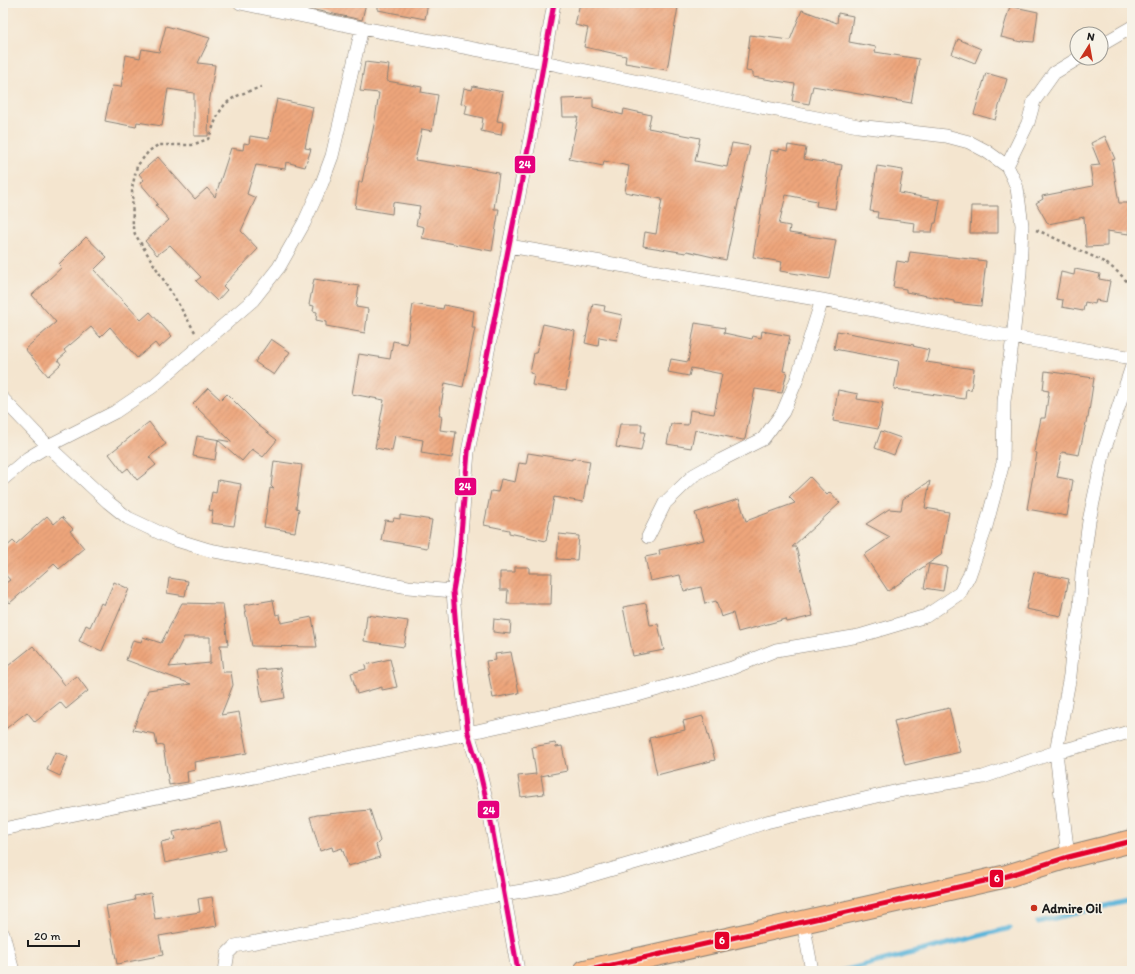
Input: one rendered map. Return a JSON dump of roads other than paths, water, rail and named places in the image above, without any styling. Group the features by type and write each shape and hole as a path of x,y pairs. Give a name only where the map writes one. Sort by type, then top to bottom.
{"highway":[{"path":"585,971 1008,876 1132,841"}],"street":[{"path":"3,829 468,733 634,696 732,668 776,650 859,636 926,616 960,593 969,576 985,530 1003,463 1004,401 1020,273 1022,225 1017,188 1007,166 986,151 969,142 946,136 850,124 720,99 544,62 362,28 240,3"},
{"path":"518,971 488,811 478,765 468,733 457,650 454,590 459,557 468,452 509,246 554,3"},
{"path":"1109,40 1132,27"},
{"path":"3,479 28,458 48,446 115,412 152,387 254,300 279,267 304,223 322,183 332,156 362,28"},
{"path":"1007,166 1028,123 1034,101 1054,73 1069,64"},
{"path":"509,246 822,300 1013,337 1132,358"},
{"path":"648,538 665,503 694,475 763,439 783,412 797,379 822,300"},
{"path":"1068,858 1056,752 1069,686 1073,645 1080,607 1082,574 1089,521 1104,451 1132,366"},
{"path":"3,399 48,446 108,502 128,518 173,539 209,550 408,587 454,590"},
{"path":"225,971 228,953 235,946 558,885 723,837 766,822 898,791 983,777 1056,752 1132,731"},
{"path":"804,922 812,971"},
{"path":"3,934 13,971"}],"waterway":[{"path":"1038,922 1132,900"},
{"path":"842,971 1010,928"}],"place":[{"name":"Admire Oil","path":"1034,908"}]}
